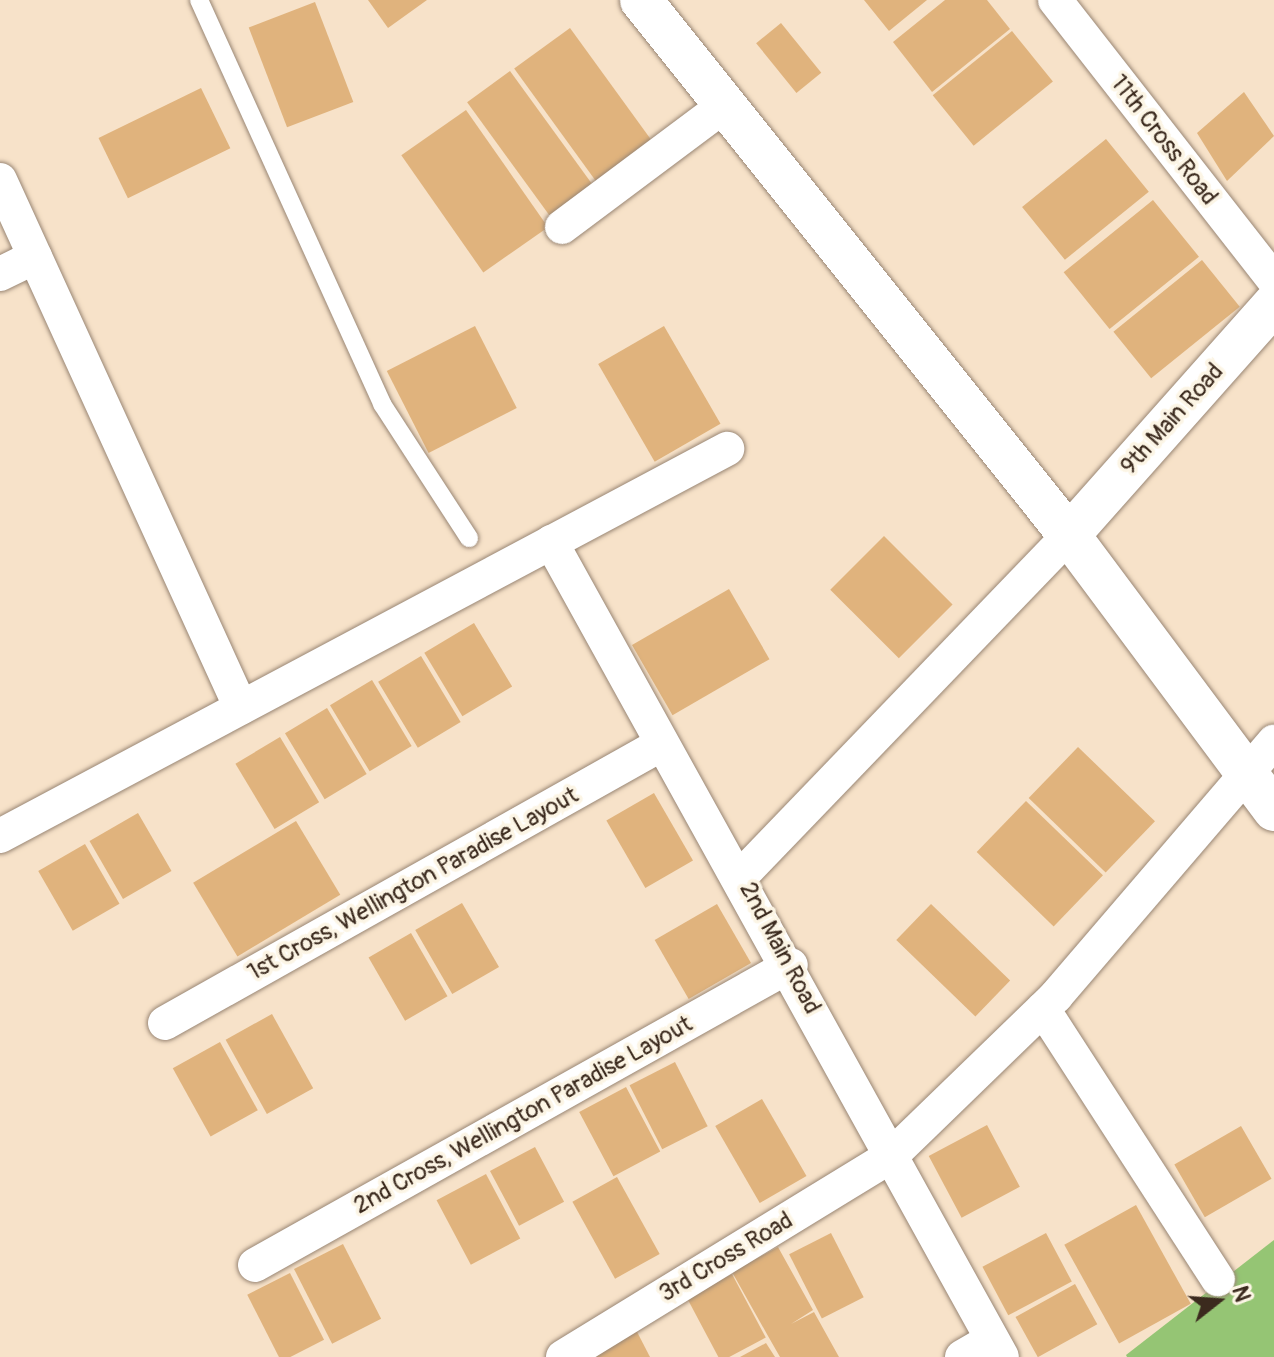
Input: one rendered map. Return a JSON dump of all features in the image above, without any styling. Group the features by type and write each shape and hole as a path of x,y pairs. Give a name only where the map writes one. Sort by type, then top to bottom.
{"street":[{"path":"641,0 1069,535 1274,810"},
{"name":"11th Cross Road","path":"1055,0 1274,280"},
{"path":"562,227 725,105"},
{"path":"0,180 241,708"},
{"path":"0,274 35,257"},
{"name":"9th Main Road","path":"1069,535 1274,304"},
{"path":"0,836 727,449"},
{"path":"741,876 1069,535"},
{"name":"2nd Main Road","path":"551,542 660,745 741,876 791,965 890,1157 997,1348"},
{"name":"3rd Cross Road","path":"563,1357 890,1157 1043,1009 1274,742"},
{"name":"1st Cross, Wellington Paradise Layout","path":"165,1023 660,745"},
{"name":"2nd Cross, Wellington Paradise Layout","path":"255,1265 791,965"},
{"path":"1043,1009 1218,1279"},
{"path":"962,1357 997,1348"}],"lane":[{"path":"199,0 382,404 469,538"}],"green space":[{"path":"1274,1240 1274,1357 1127,1357 1126,1355"}],"building":[{"path":"368,0 427,0 388,28"},
{"path":"864,0 927,0 889,31"},
{"path":"945,0 987,0 1010,29 932,92 893,42"},
{"path":"315,2 353,102 287,127 249,27"},
{"path":"781,23 821,73 796,93 756,43"},
{"path":"570,28 653,143 598,183 514,69"},
{"path":"1012,31 1053,82 974,146 933,95"},
{"path":"510,71 594,187 551,218 467,102"},
{"path":"201,88 230,148 128,198 99,138"},
{"path":"1244,92 1274,136 1227,181 1197,133"},
{"path":"466,110 548,227 483,272 401,155"},
{"path":"1106,139 1149,192 1065,260 1022,207"},
{"path":"1153,200 1199,257 1110,329 1064,272"},
{"path":"1202,260 1240,307 1151,378 1113,332"},
{"path":"475,326 517,408 429,453 387,371"},
{"path":"664,326 721,424 655,462 598,364"},
{"path":"884,536 953,605 899,658 830,590"},
{"path":"729,589 770,659 673,715 632,645"},
{"path":"474,623 512,686 462,716 424,653"},
{"path":"421,656 461,722 418,748 378,682"},
{"path":"372,680 412,746 370,771 330,705"},
{"path":"327,708 367,774 325,799 285,733"},
{"path":"280,737 319,802 275,829 235,764"},
{"path":"1078,747 1155,821 1106,872 1029,798"},
{"path":"654,793 693,861 645,888 606,820"},
{"path":"1026,801 1103,875 1054,926 977,852"},
{"path":"138,813 172,871 123,899 90,841"},
{"path":"296,821 340,895 237,957 193,883"},
{"path":"85,844 120,904 73,931 38,871"},
{"path":"462,903 499,967 452,994 415,930"},
{"path":"717,904 751,963 689,999 655,940"},
{"path":"931,904 1010,980 975,1016 896,940"},
{"path":"411,933 448,996 405,1021 369,958"},
{"path":"272,1014 313,1088 267,1114 226,1040"},
{"path":"220,1042 258,1110 211,1136 173,1068"},
{"path":"675,1062 708,1126 662,1149 630,1085"},
{"path":"626,1087 660,1151 613,1176 579,1112"},
{"path":"762,1099 806,1176 760,1203 715,1126"},
{"path":"987,1125 1020,1187 962,1218 929,1156"},
{"path":"1241,1126 1272,1179 1205,1217 1174,1164"},
{"path":"535,1147 564,1202 519,1226 490,1171"},
{"path":"486,1174 520,1238 471,1265 437,1200"},
{"path":"617,1177 660,1254 615,1279 572,1202"},
{"path":"1136,1205 1191,1304 1119,1344 1064,1245"},
{"path":"831,1233 864,1297 822,1318 789,1254"},
{"path":"1046,1233 1072,1282 1008,1315 982,1267"},
{"path":"343,1244 381,1319 332,1344 294,1269"},
{"path":"778,1247 813,1310 791,1324 814,1312 839,1357 780,1357 732,1272"},
{"path":"290,1273 324,1340 290,1357 279,1357 247,1295"},
{"path":"732,1274 766,1338 729,1357 718,1357 687,1298"},
{"path":"1075,1284 1097,1324 1038,1357 1016,1317"},
{"path":"634,1326 650,1357 591,1357"},
{"path":"766,1343 775,1357 740,1357"}]}
